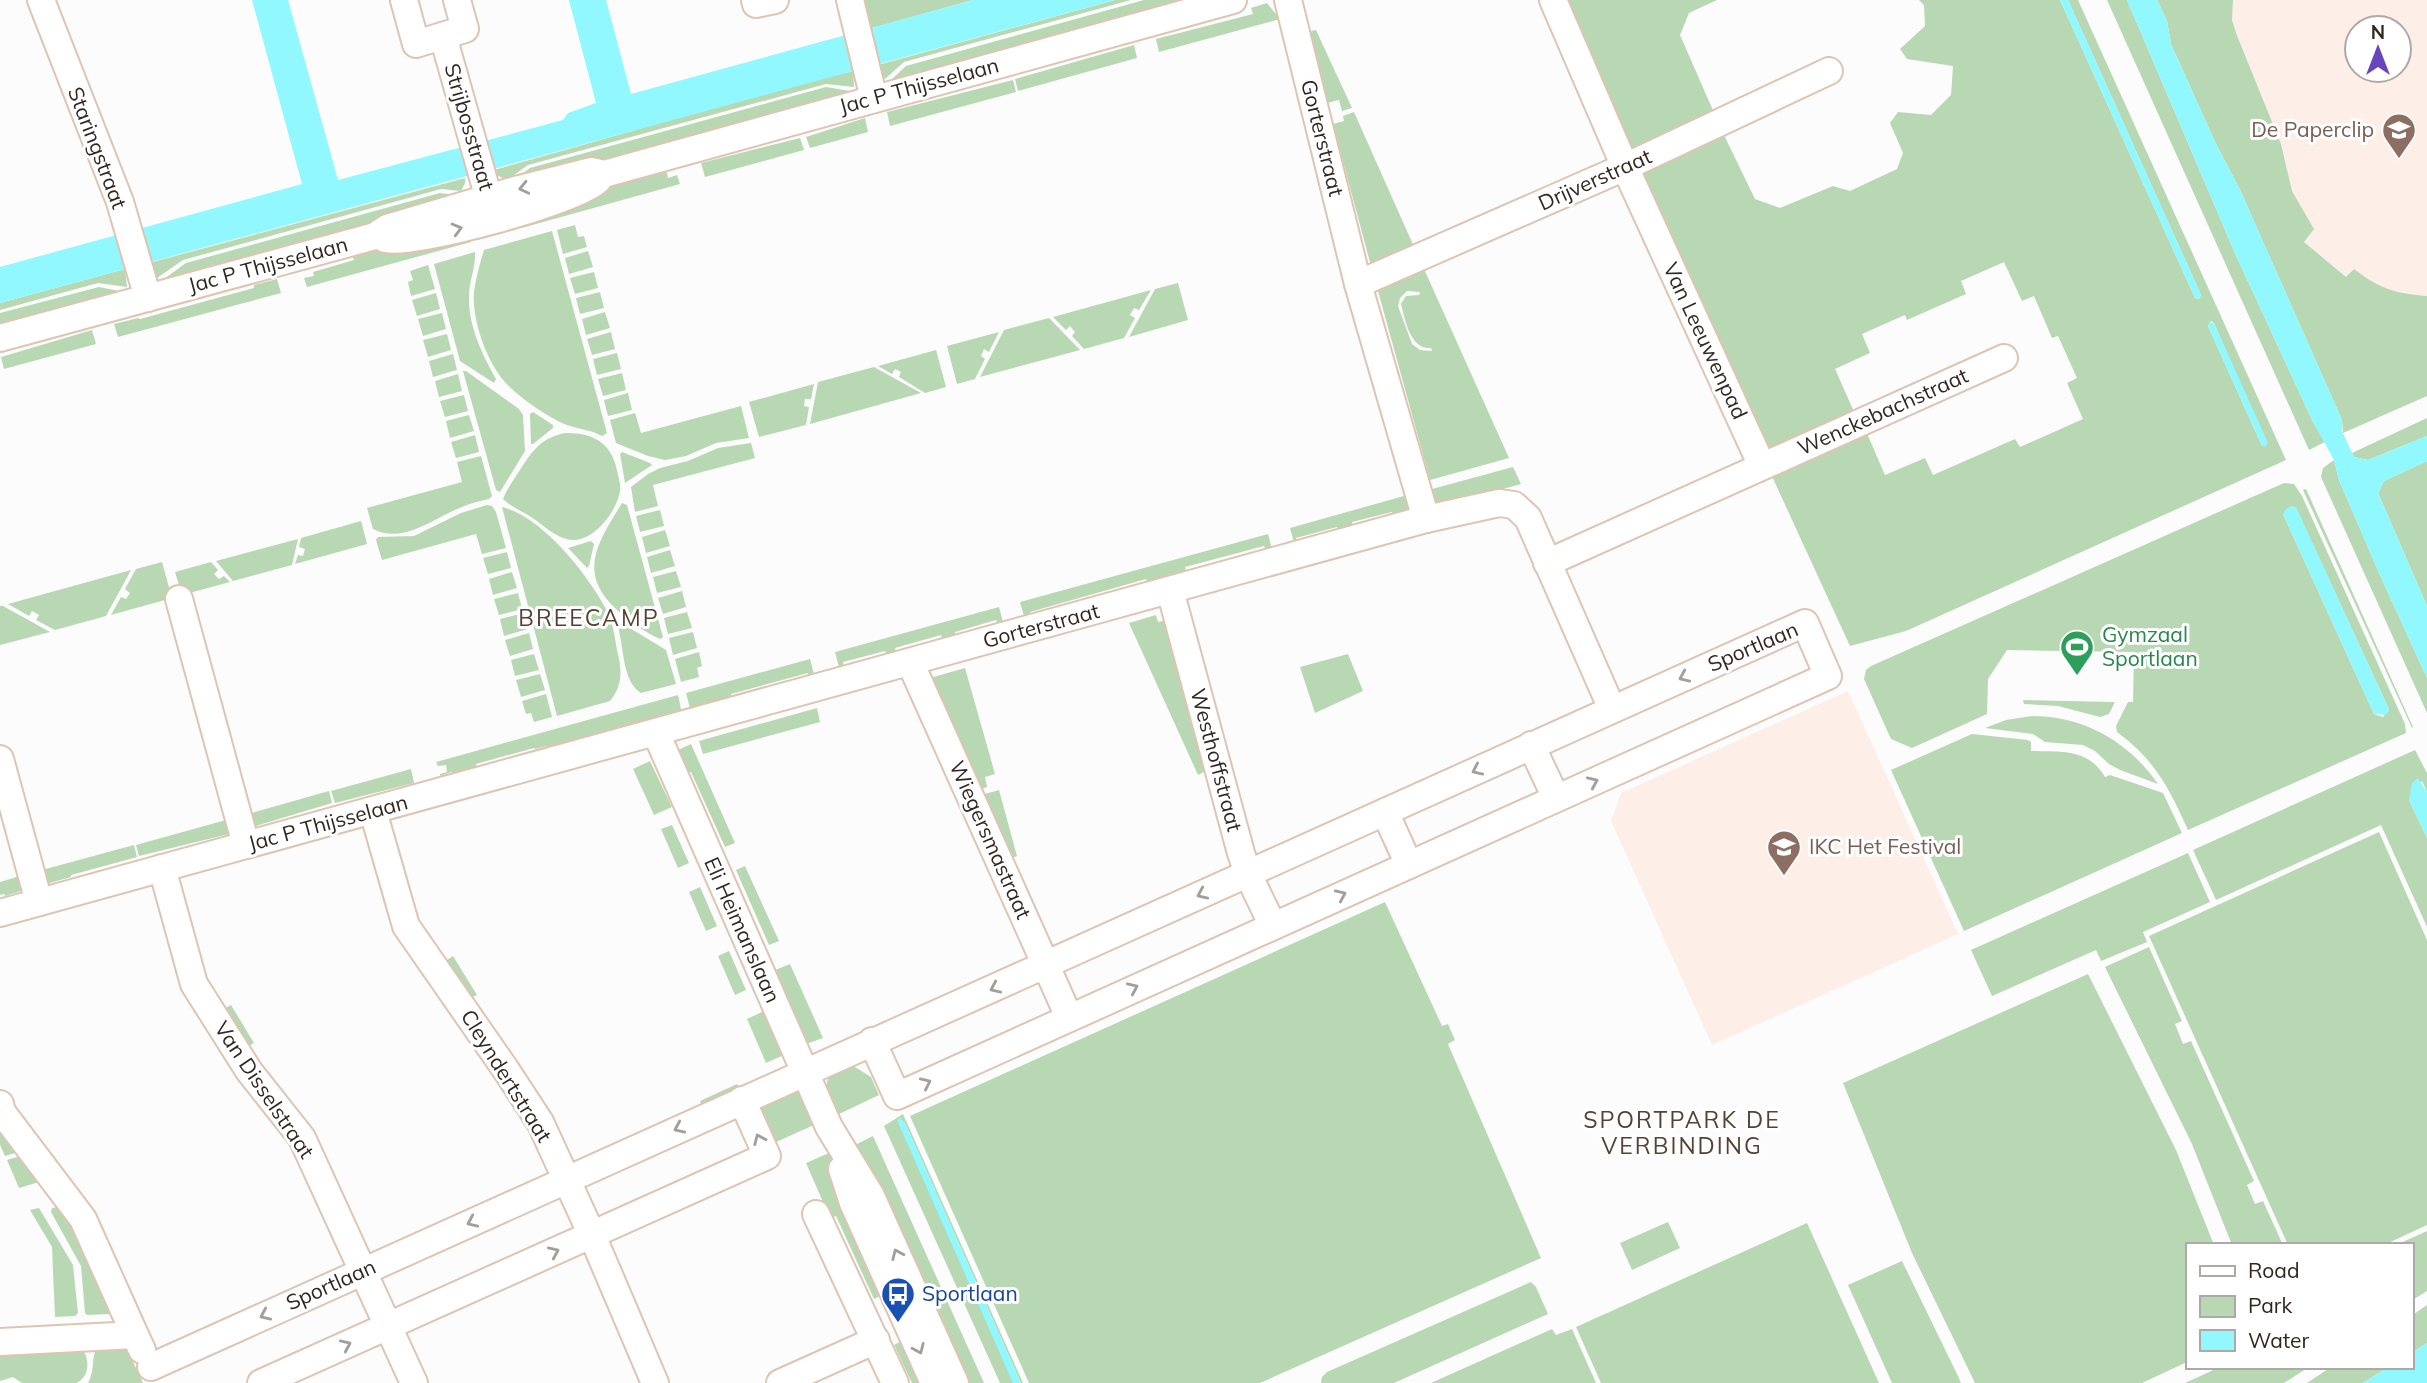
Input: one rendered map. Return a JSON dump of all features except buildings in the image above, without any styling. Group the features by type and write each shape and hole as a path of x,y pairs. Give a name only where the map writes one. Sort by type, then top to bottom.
{"street":[{"name":"Staringstraat","path":"41,0 120,202 144,286"},
{"name":"Strijbosstraat","path":"404,0 416,44 465,29 457,0"},
{"path":"755,0 756,5 775,0"},
{"name":"Jac P Thijsselaan","path":"0,338 144,286 375,236 390,240 412,239 489,197 591,171 604,174 1233,0"},
{"name":"Gorterstraat","path":"1288,0 1358,284 1426,519"},
{"name":"Van Leeuwenpad","path":"1553,0 1625,167 1762,466"},
{"path":"852,12 874,99"},
{"name":"Strijbosstraat","path":"443,36 489,197"},
{"name":"Drijverstraat","path":"1358,284 1625,167 1829,71"},
{"name":"Wenckebachstraat","path":"1762,466 2004,358"},
{"path":"1612,709 1547,563 1762,466"},
{"name":"Gorterstraat","path":"656,733 1426,519 1499,503 1514,505 1528,518 1547,563"},
{"name":"Westhoffstraat","path":"1170,590 1248,874 1273,926"},
{"path":"179,599 246,845"},
{"name":"Sportlaan","path":"154,1375 363,1271 872,1041 1805,623 1828,676 897,1096 872,1041"},
{"name":"Wiegersmastraat","path":"910,662 1069,1017"},
{"name":"Jac P Thijsselaan","path":"0,913 656,733"},
{"name":"Eli Heimanslaan","path":"656,733 829,1127 871,1196 956,1383"},
{"path":"1531,745 1556,798"},
{"path":"0,759 39,902"},
{"name":"Cleyndertstraat","path":"373,811 406,926 533,1112 592,1235 655,1383"},
{"path":"1385,812 1409,865"},
{"name":"Van Disselstraat","path":"162,869 194,984 249,1071 302,1138 414,1383"},
{"path":"261,1383 767,1156 742,1100"},
{"path":"0,1104 2,1112 83,1219 154,1375"},
{"name":"Eli Heimanslaan","path":"829,1127 853,1203 934,1383"},
{"path":"817,1214 895,1383"},
{"path":"0,1342 135,1335"},
{"path":"780,1383 876,1340"}],"shaded area":[{"path":"2233,0 2427,0 2427,296 2388,290 2375,285 2354,269 2347,278 2304,242 2314,229 2292,191 2281,144 2232,20"},
{"name":"IKC Het Festival","path":"1848,691 1958,934 1712,1045 1611,821 1621,793"}],"green space":[{"path":"859,0 973,0 868,29"},
{"path":"1115,0 1131,0 904,62 885,79 878,65"},
{"path":"1144,0 1193,0 892,83 891,80 906,66"},
{"path":"1558,0 1717,0 1689,13 1680,35 1715,115 1628,155"},
{"path":"1919,0 2060,0 2195,298 2199,299 2201,295 2068,0 2078,0 2286,460 1906,631 1850,646 1770,472 1865,429 1885,475 1925,458 1933,475 2015,439 2020,447 2083,419 2067,383 2077,378 2058,336 2052,338 2034,296 2022,301 2004,262 1961,281 1966,294 1907,320 1905,315 1862,334 1870,353 1835,369 1855,414 1763,455 1635,171 1723,133 1755,199 1780,208 1833,186 1850,191 1897,169 1903,153 1890,123 1898,112 1931,115 1951,95 1953,66 1907,59 1900,49 1925,26 1924,5","holes":["2211,321 2267,445 2262,446 2208,326"]},
{"path":"2107,0 2127,0 2234,251 2313,422 2325,442 2309,450"},
{"path":"2157,0 2233,0 2232,20 2236,33 2281,144 2292,191 2314,229 2304,242 2346,277 2354,269 2388,289 2427,296 2427,396 2343,433 2342,420 2241,192 2215,142 2171,44 2167,21"},
{"path":"1267,3 1280,19 1159,52 1156,39 1253,14 1251,8"},
{"path":"1316,30 1352,108 1342,111 1339,100 1327,103 1307,32"},
{"path":"1134,45 1137,58 1018,91 1015,79"},
{"path":"853,71 854,87 826,84 528,165 504,179 494,170 767,93"},
{"path":"1013,80 1016,92 890,126 887,112"},
{"path":"826,87 850,91 851,94 559,174 516,178 530,168"},
{"path":"1354,112 1415,249 1371,266 1333,124 1344,121 1343,116"},
{"path":"865,118 868,132 810,148 806,137"},
{"path":"800,138 804,150 705,177 701,163"},
{"path":"666,168 668,178 677,175 680,184 478,240 475,229"},
{"path":"465,178 461,191 441,189 183,260 157,278 149,263"},
{"path":"440,193 456,195 460,199 165,282 164,279 186,263"},
{"path":"575,225 578,237 584,236 587,247 563,254 557,230"},
{"path":"468,231 471,242 307,287 304,278 314,276 313,272 354,260 352,254"},
{"path":"552,231 607,433 602,436 554,419 510,387 493,365 477,324 474,292 484,250"},
{"path":"588,251 593,267 569,274 565,258"},
{"path":"475,252 469,307 473,328 496,379 494,383 460,361 434,264"},
{"path":"428,265 435,289 411,296 408,282 413,280 410,271"},
{"path":"125,269 127,287 98,283 0,310 0,303"},
{"path":"1424,269 1509,458 1430,480 1378,291","holes":["1407,291 1420,292 1419,295 1406,296 1401,304 1410,333 1418,344 1431,348 1432,351 1420,350 1412,344 1398,306 1400,298"]},
{"path":"594,272 598,288 575,294 570,278"},
{"path":"277,279 281,293 118,337 114,324 254,288 254,285"},
{"path":"1178,283 1188,320 1129,337 1155,289"},
{"path":"99,287 119,291 120,294 0,327 0,313"},
{"path":"1151,290 1139,310 1134,308 1130,315 1135,318 1124,338 1084,349 1072,336 1075,332 1070,326 1066,330 1053,317"},
{"path":"600,292 604,308 580,314 576,298"},
{"path":"436,293 440,309 417,316 412,300"},
{"path":"605,312 610,328 586,335 582,319"},
{"path":"442,313 446,329 423,336 418,319"},
{"path":"1049,318 1080,350 980,377 1004,330"},
{"path":"92,330 96,344 4,369 1,357"},
{"path":"611,332 615,349 592,355 587,339"},
{"path":"999,332 989,352 984,349 981,356 985,359 975,379 957,384 947,346"},
{"path":"447,334 451,350 428,357 423,340"},
{"path":"936,350 946,387 925,393 899,377 901,372 895,369 892,374 878,366"},
{"path":"617,353 621,369 597,375 593,359"},
{"path":"453,354 457,370 433,377 429,361"},
{"path":"874,367 921,393 810,424 818,382"},
{"path":"463,371 519,409 523,415 525,451 500,492 496,490"},
{"path":"622,373 626,390 603,396 598,379"},
{"path":"458,374 462,391 439,397 435,381"},
{"path":"814,384 811,399 805,399 804,406 809,407 806,425 759,437 749,402"},
{"path":"628,393 632,410 608,416 604,400"},
{"path":"464,395 468,411 445,417 440,401"},
{"path":"741,406 749,438 716,443 686,456 665,460 616,443 610,420 635,413 641,433"},
{"path":"533,412 553,425 553,428 531,444 530,414"},
{"path":"469,415 474,431 450,438 446,421"},
{"path":"2427,418 2427,436 2368,460 2354,457 2352,453"},
{"path":"566,433 586,435 602,443 616,465 620,485 618,499 603,524 588,536 571,540 556,535 503,499 534,451 544,441"},
{"path":"475,435 479,452 456,458 451,442"},
{"path":"751,443 755,458 653,485 658,506 635,512 631,487 648,474 718,448"},
{"path":"622,452 652,465 625,483 620,454"},
{"path":"481,456 492,496 489,499 452,511 408,532 396,534 373,529 367,508 462,482 457,462"},
{"path":"2334,460 2339,480 2427,678 2427,713 2321,477 2323,468"},
{"path":"2427,461 2427,606 2378,493 2384,481"},
{"path":"1513,467 1521,484 1437,507 1432,489"},
{"path":"2284,483 2294,484 2302,496 2405,724 2406,733 2188,830 2160,776 2141,753 2117,732 2116,726 2128,702 2133,702 2134,652 2007,650 1988,679 1987,714 1912,748 1891,739 1864,679 1866,670","holes":["2291,506 2296,508 2387,705 2389,710 2383,717 2374,714 2283,514"]},
{"path":"2306,489 2413,727 2412,728 2303,490"},
{"path":"1411,494 1407,510 1394,519 1392,512 1352,522 1354,530 1339,534 1337,527 1296,538 1298,545 1295,546 1290,528"},
{"path":"622,503 627,505 663,637 660,639 637,626 616,609 597,582 594,569 599,543"},
{"path":"492,506 496,512 506,548 482,554 476,534 382,560 376,540 378,537 414,536 461,513"},
{"path":"502,507 533,523 564,550 590,583 608,613 620,664 619,683 610,701 557,716"},
{"path":"660,510 664,526 640,532 636,516"},
{"path":"361,521 367,544 295,564 298,555 303,556 305,549 299,547 301,538"},
{"path":"665,530 670,546 646,553 642,537"},
{"path":"1268,534 1273,552 1267,554 1264,546 1185,567 1187,576 1148,586 1146,579 1030,612 1031,618 1025,620 1020,602"},
{"path":"298,539 292,565 233,581 216,561"},
{"path":"591,541 594,544 587,568 568,548"},
{"path":"670,550 675,566 651,573 647,557"},
{"path":"507,552 511,568 488,574 483,558"},
{"path":"162,562 172,598 111,615 121,597 126,599 130,593 125,589 136,569"},
{"path":"211,562 218,570 214,574 219,579 224,576 230,582 182,595 175,572"},
{"path":"131,570 106,616 55,630 36,620 39,615 32,611 29,616 8,604"},
{"path":"676,571 681,587 657,593 653,577"},
{"path":"512,572 517,588 493,595 489,579"},
{"path":"682,591 686,607 663,614 658,598"},
{"path":"518,593 522,609 499,615 494,599"},
{"path":"0,606 3,606 50,632 0,645"},
{"path":"999,607 1004,626 998,627 996,620 955,632 956,639 943,643 941,635 895,648 897,656 887,658 885,651 843,662 844,670 840,671 835,652"},
{"path":"687,612 692,628 668,634 664,618"},
{"path":"524,613 528,629 504,636 500,619"},
{"path":"1156,615 1158,622 1167,620 1208,770 1198,775 1129,623"},
{"path":"620,622 666,650 676,684 641,693 635,688 627,672 618,627"},
{"path":"693,632 697,648 673,655 669,638"},
{"path":"529,633 533,649 510,656 505,640"},
{"path":"699,652 702,666 697,668 699,677 681,682 675,659"},
{"path":"534,654 539,670 515,676 511,660"},
{"path":"1348,654 1363,691 1315,713 1300,667"},
{"path":"810,659 815,678 810,679 808,673 731,694 732,700 691,712 686,693"},
{"path":"965,668 995,774 985,777 987,787 976,791 930,678"},
{"path":"540,674 545,690 521,697 516,680"},
{"path":"546,694 552,717 534,722 531,713 526,714 522,701"},
{"path":"678,695 682,714 548,751 547,746 534,748 476,764 477,770 453,777 452,772 440,776 447,772 446,765 438,766 436,762"},
{"path":"2023,700 2115,702 2109,714 2100,717 2058,706 2024,704"},
{"path":"817,708 820,722 703,754 699,741"},
{"path":"2032,716 2070,721 2104,734 2133,756 2158,784 2120,770 2083,745 2045,742 2033,734 1985,728 2006,720"},
{"path":"1972,734 2028,740 2031,742 2031,751 2063,752 2082,756 2105,777 2110,775 2163,793 2182,833 1964,931 1891,770"},
{"path":"691,744 735,843 725,847 691,772 684,775 674,752"},
{"path":"2415,750 2427,773 2427,792 2422,781 2409,800 2427,838 2427,927 2381,825 2216,900 2193,850"},
{"path":"650,761 672,807 654,815 633,769"},
{"path":"411,769 414,783 335,803 331,791"},
{"path":"999,790 1017,856 1007,860 978,796"},
{"path":"329,791 332,803 252,827 248,814"},
{"path":"226,820 229,834 139,856 136,845"},
{"path":"672,825 689,863 678,868 661,829"},
{"path":"2379,832 2427,940 2427,1225 2388,1243 2287,1243 2149,936"},
{"path":"134,845 137,857 46,884 42,870"},
{"path":"2188,853 2210,902 2143,932 2147,942 2101,961 2096,950 1992,996 1971,950"},
{"path":"745,866 779,941 769,945 736,870"},
{"path":"20,876 24,890 0,895 0,882"},
{"path":"700,887 717,926 706,931 689,892"},
{"path":"1385,902 1442,1026 1448,1024 1455,1040 1448,1044 1541,1258 1260,1383 1029,1383 910,1116"},
{"path":"2149,947 2182,1021 2175,1024 2183,1044 2191,1041 2254,1181 2247,1185 2255,1204 2263,1201 2282,1243 2231,1243 2192,1144 2105,967"},
{"path":"729,951 746,990 735,995 718,956"},
{"path":"453,956 477,995 469,999 444,962"},
{"path":"790,964 823,1038 806,1044 773,971"},
{"path":"2088,974 2176,1150 2213,1243 2186,1243 2186,1362 2142,1383 1975,1383 1912,1253 1843,1083"},
{"path":"231,1005 254,1043 247,1047 224,1009"},
{"path":"764,1011 784,1055 766,1063 747,1019"},
{"path":"847,1062 871,1077 879,1095 837,1115 827,1084 832,1074"},
{"path":"737,1084 739,1088 704,1111 700,1101"},
{"path":"794,1091 802,1095 816,1124 774,1143 760,1105"},
{"path":"903,1114 1023,1383 905,1123 899,1119 1014,1383 1000,1383 884,1126"},
{"path":"4,1131 22,1151 5,1156 0,1145 0,1132"},
{"path":"873,1136 984,1383 962,1383 855,1145"},
{"path":"829,1153 887,1293 874,1299 836,1216 830,1218 806,1163"},
{"path":"24,1155 39,1182 19,1188 7,1160"},
{"path":"63,1206 113,1309 110,1314 85,1313 81,1266 51,1212 52,1208"},
{"path":"39,1208 73,1265 78,1313 75,1316 55,1317 52,1247 30,1210"},
{"path":"1668,1222 1680,1248 1632,1270 1620,1243"},
{"path":"1807,1223 1879,1383 1601,1383 1576,1327"},
{"path":"2427,1231 2427,1291 2413,1300 2413,1243 2400,1243"},
{"path":"1902,1261 1961,1383 1892,1383 1848,1285"},
{"path":"1531,1282 1548,1314 1394,1383 1321,1383 1327,1372"},
{"path":"2427,1305 2427,1343 2413,1352 2413,1315"},
{"path":"1552,1329 1556,1335 1572,1329 1596,1383 1431,1383"},
{"path":"907,1338 928,1383 912,1383 894,1345"},
{"path":"82,1347 87,1371 77,1383 22,1383 13,1377 0,1381 0,1352"},
{"path":"97,1347 127,1349 143,1383 88,1383"},
{"path":"2216,1369 2306,1369 2284,1383 2185,1383"},
{"path":"2328,1369 2385,1369 2363,1383 2307,1383"}],"water":[{"path":"252,0 288,0 338,180 563,120 568,113 596,103 569,0 606,0 631,94 973,0 1115,0 0,303 0,267 302,184"},
{"path":"2060,0 2068,0 2201,295 2199,299 2195,298"},
{"path":"2127,0 2157,0 2167,21 2171,44 2215,142 2241,192 2342,420 2342,431 2354,457 2368,460 2427,436 2427,461 2384,481 2378,493 2427,606 2427,678 2339,480 2334,460 2313,422 2234,251"},
{"path":"2209,322 2214,323 2268,443 2266,446 2262,446 2208,326"},
{"path":"2291,506 2296,507 2387,705 2389,710 2386,715 2374,714 2283,514"},
{"path":"2418,778 2427,792 2427,838 2409,800 2412,783"},
{"path":"900,1118 905,1123 1021,1383 1013,1383 897,1120"},
{"path":"2427,1343 2427,1383 2363,1383 2385,1369 2413,1369 2413,1352"}],"place":[{"name":"De Paperclip","path":"2399,160"},
{"name":"Gymzaal Sportlaan","path":"2077,677"},
{"name":"IKC Het Festival","path":"1784,877"},
{"name":"Sportlaan","path":"898,1324"}],"district":[{"name":"BREECAMP","path":"589,618"},
{"name":"SPORTPARK DE VERBINDING","path":"1682,1133"}]}
